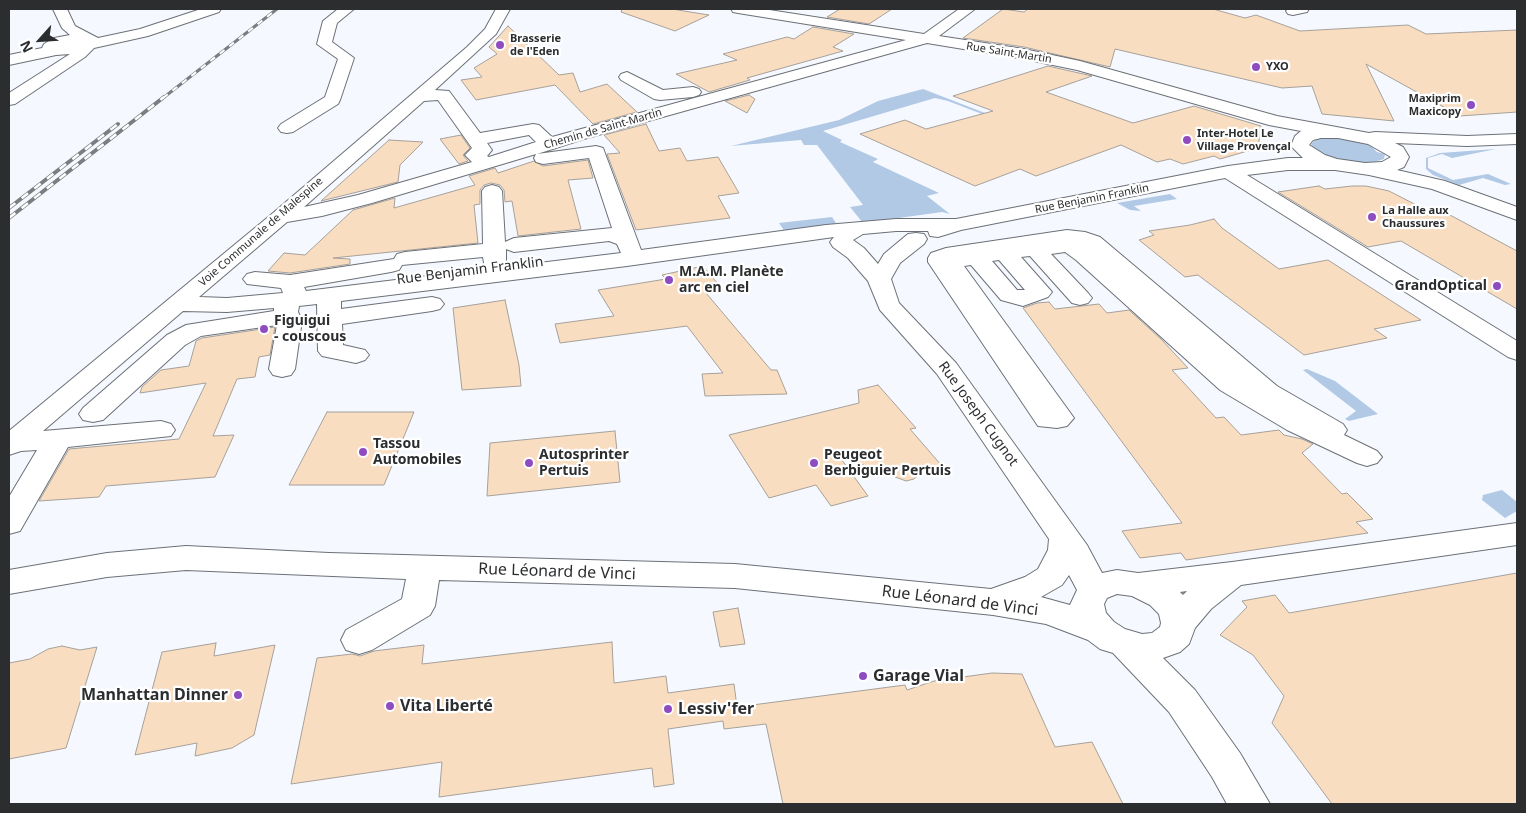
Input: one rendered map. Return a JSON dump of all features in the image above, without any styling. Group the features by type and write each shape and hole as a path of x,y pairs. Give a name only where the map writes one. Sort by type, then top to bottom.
{"street":[{"path":"60,9 76,46"},
{"path":"9,60 127,37 162,28 214,9"},
{"path":"287,128 332,100 346,58 324,44 330,21 347,9"},
{"name":"Voie Communale de Malespine","path":"11,445 280,217 419,96 491,30 503,9"},
{"name":"Rue Saint-Martin","path":"738,9 1024,54 1080,66 1275,121 1338,133"},
{"path":"926,39 968,9"},
{"path":"770,21 787,17"},
{"name":"Chemin de Saint-Martin","path":"280,217 322,210 486,164 543,151 744,90 926,39"},
{"path":"10,98 41,80 76,46"},
{"path":"628,77 660,95 722,89 744,90"},
{"path":"9,80 41,80"},
{"path":"419,96 443,95 483,150 474,155 486,164"},
{"name":"Rue Saint-Martin","path":"1275,121 1295,134 1306,152 1335,164"},
{"path":"482,138 569,122"},
{"path":"533,129 543,151 596,152 629,246"},
{"path":"1338,133 1384,138 1467,141"},
{"name":"Rue Benjamin Franklin","path":"1228,172 1286,153 1308,135 1338,133"},
{"path":"1356,135 1386,145 1396,151 1398,160 1438,185"},
{"path":"1365,169 1384,168 1431,145 1517,139"},
{"name":"Rue Benjamin Franklin","path":"956,225 1228,172 1288,164 1335,164"},
{"path":"1335,164 1438,185 1517,214"},
{"path":"1228,172 1517,352"},
{"path":"93,414 176,340 195,330 398,262 501,254 492,191"},
{"path":"886,252 956,225"},
{"path":"789,237 818,238 886,252 956,225"},
{"path":"789,237 858,228 886,252"},
{"path":"841,242 846,235 858,228"},
{"path":"1332,430 1267,392 1092,242 1077,236 1067,236 946,255 939,258 939,262 1048,420 1060,418 951,264 955,261 1061,244 1069,245 1077,249 1229,384 1297,424 1368,458"},
{"name":"Rue Benjamin Franklin","path":"290,298 329,307 682,250 789,237"},
{"name":"Rue Joseph Cugnot","path":"841,242 856,253 886,252 888,305 947,369 1070,546 1111,588"},
{"name":"Rue Benjamin Franklin","path":"290,298 501,254 629,246 682,250"},
{"path":"1034,248 1080,298"},
{"path":"976,257 1009,295 1023,299 1040,292 1004,252"},
{"path":"178,304 227,306 257,290 290,298"},
{"path":"282,369 290,320 290,298"},
{"path":"356,355 331,351 329,307 432,304"},
{"path":"11,445 161,430"},
{"path":"9,523 58,439"},
{"path":"993,602 1056,599 1111,588 1232,574 1517,534"},
{"path":"993,602 1037,586 1050,577 1058,566 1064,550 1070,546"},
{"name":"Rue Léonard de Vinci","path":"9,582 100,566 186,558 424,568 735,576 993,602 1051,612 1114,638"},
{"path":"359,640 418,606 424,568"},
{"path":"1114,638 1149,647 1173,633 1199,600 1232,574"},
{"path":"1182,700 1171,604 1151,589 1111,588 1087,604 1090,618 1182,700 1226,765 1249,804"}],"shaded area":[{"path":"923,89 985,113 982,114 935,98 823,131 842,140 840,142 878,159 873,162 939,193 927,196 950,214 942,212 863,223 850,207 863,205 817,145 804,145 801,140 731,146 839,120 878,101"},
{"path":"1342,137 1372,144 1371,146 1377,152 1385,154 1384,159 1368,164 1330,158 1313,149 1311,144 1320,138"},
{"path":"1496,149 1452,158 1442,154 1428,158 1428,168 1453,180 1488,174 1511,184 1505,185 1483,178 1459,185 1433,175 1426,169 1426,158 1440,153"},
{"path":"1170,194 1177,199 1134,206 1141,211 1130,210 1117,203"},
{"path":"832,217 836,223 831,226 785,232 779,223"},
{"path":"1307,369 1335,381 1378,414 1349,421 1345,419 1356,411 1303,370"},
{"path":"1502,490 1517,502 1517,511 1505,518 1482,500 1483,495"}],"building":[{"path":"622,9 672,9 709,15 675,31 621,12"},
{"path":"840,9 892,9 869,24 827,17"},
{"path":"1003,9 1024,12 1028,9 1213,9 1245,18 1256,15 1300,31 1408,25 1426,34 1517,30 1517,112 1460,116 1366,64 1394,121 1322,114 1312,86 1282,88 1115,49 1110,67 1024,47 963,38"},
{"path":"508,26 559,75 573,73 580,92 607,84 637,112 593,124 555,85 476,100 461,80 482,77 474,68 497,54 489,47"},
{"path":"813,27 854,34 833,47 843,51 747,78 750,80 709,92 676,74 737,60 723,54 787,37 794,39"},
{"path":"1048,66 1092,76 1046,92 1133,123 1194,106 1261,126 1258,148 1220,159 1214,156 1183,164 1170,159 1157,162 1121,145 1036,176 1020,169 975,186 860,134 905,120 926,129 993,111 953,96"},
{"path":"749,95 755,99 747,113 725,101"},
{"path":"646,124 659,151 680,148 687,161 718,157 739,193 718,196 730,218 636,230 607,154 620,153 604,135"},
{"path":"461,135 470,148 463,155 468,161 459,164 440,139"},
{"path":"389,140 423,142 400,165 398,182 321,201"},
{"path":"588,160 593,178 568,180 581,229 518,236 512,201 505,202 504,190 500,185 491,183 484,185 480,190 480,204 474,205 478,243 333,258 350,259 350,264 290,273 268,271 284,253 305,255 353,210 395,198 394,208 475,185 469,176 495,168 498,173 534,161 543,166"},
{"path":"1319,186 1325,189 1366,186 1389,191 1426,210 1437,208 1517,251 1517,309 1401,241 1368,247 1278,192"},
{"path":"1214,219 1222,228 1279,269 1328,260 1421,320 1374,329 1387,338 1304,355 1198,275 1185,277 1139,240 1154,235 1149,231 1190,225"},
{"path":"703,266 723,290 706,293 771,370 777,370 787,394 705,396 702,374 723,373 687,326 560,343 555,324 614,316 598,290 666,279 662,275"},
{"path":"505,300 519,365 521,386 462,390 453,308"},
{"path":"1049,302 1055,309 1099,304 1107,313 1129,310 1161,339 1188,368 1172,370 1216,418 1224,417 1241,435 1279,430 1284,435 1302,439 1313,444 1302,453 1342,494 1347,493 1373,519 1356,522 1368,533 1186,560 1181,553 1140,558 1122,531 1182,523 1023,308 1037,303"},
{"path":"275,327 270,355 259,357 255,377 237,379 213,436 234,435 215,477 106,486 99,497 39,501 69,449 179,439 206,383 140,393 142,387 161,370 189,366 196,341 202,338"},
{"path":"878,385 916,428 910,429 942,466 923,471 914,479 906,481 839,456 868,496 831,506 816,485 769,498 729,435 859,403 858,390"},
{"path":"327,412 414,412 384,485 289,485"},
{"path":"615,431 620,482 487,496 490,443"},
{"path":"1517,573 1517,804 1332,804 1272,723 1284,696 1253,655 1220,635 1247,607 1242,601 1275,595 1289,613"},
{"path":"738,608 745,644 720,647 713,612"},
{"path":"612,642 614,683 666,676 668,693 734,684 737,707 905,685 907,690 934,681 992,673 1022,674 1055,747 1092,742 1123,804 783,804 766,724 724,729 723,721 668,729 674,784 654,787 652,768 439,797 442,762 291,784 317,658 352,654 360,656 374,651 424,645 422,664"},
{"path":"216,643 214,656 275,645 254,735 232,748 195,756 197,743 135,755 162,652"},
{"path":"62,646 80,650 97,647 66,748 9,759 9,663 30,659 48,649"}],"railway":[{"path":"163,98 277,9"},
{"path":"9,218 164,97"},
{"path":"9,208 118,124"}],"place":[{"name":"Brasserie de l'Eden","path":"500,45"},
{"name":"YXO","path":"1256,67"},
{"name":"Maxiprim Maxicopy","path":"1471,105"},
{"name":"Inter-Hotel Le Village Provençal","path":"1187,140"},
{"name":"La Halle aux Chaussures","path":"1372,217"},
{"name":"M.A.M. Planète arc en ciel","path":"669,280"},
{"name":"GrandOptical","path":"1497,286"},
{"name":"Figuigui - couscous","path":"264,329"},
{"name":"Tassou Automobiles","path":"363,452"},
{"name":"Autosprinter Pertuis","path":"529,463"},
{"name":"Peugeot Berbiguier Pertuis","path":"814,463"},
{"name":"Garage Vial","path":"863,676"},
{"name":"Manhattan Dinner","path":"238,695"},
{"name":"Vita Liberté","path":"390,706"},
{"name":"Lessiv'fer","path":"668,709"}]}
